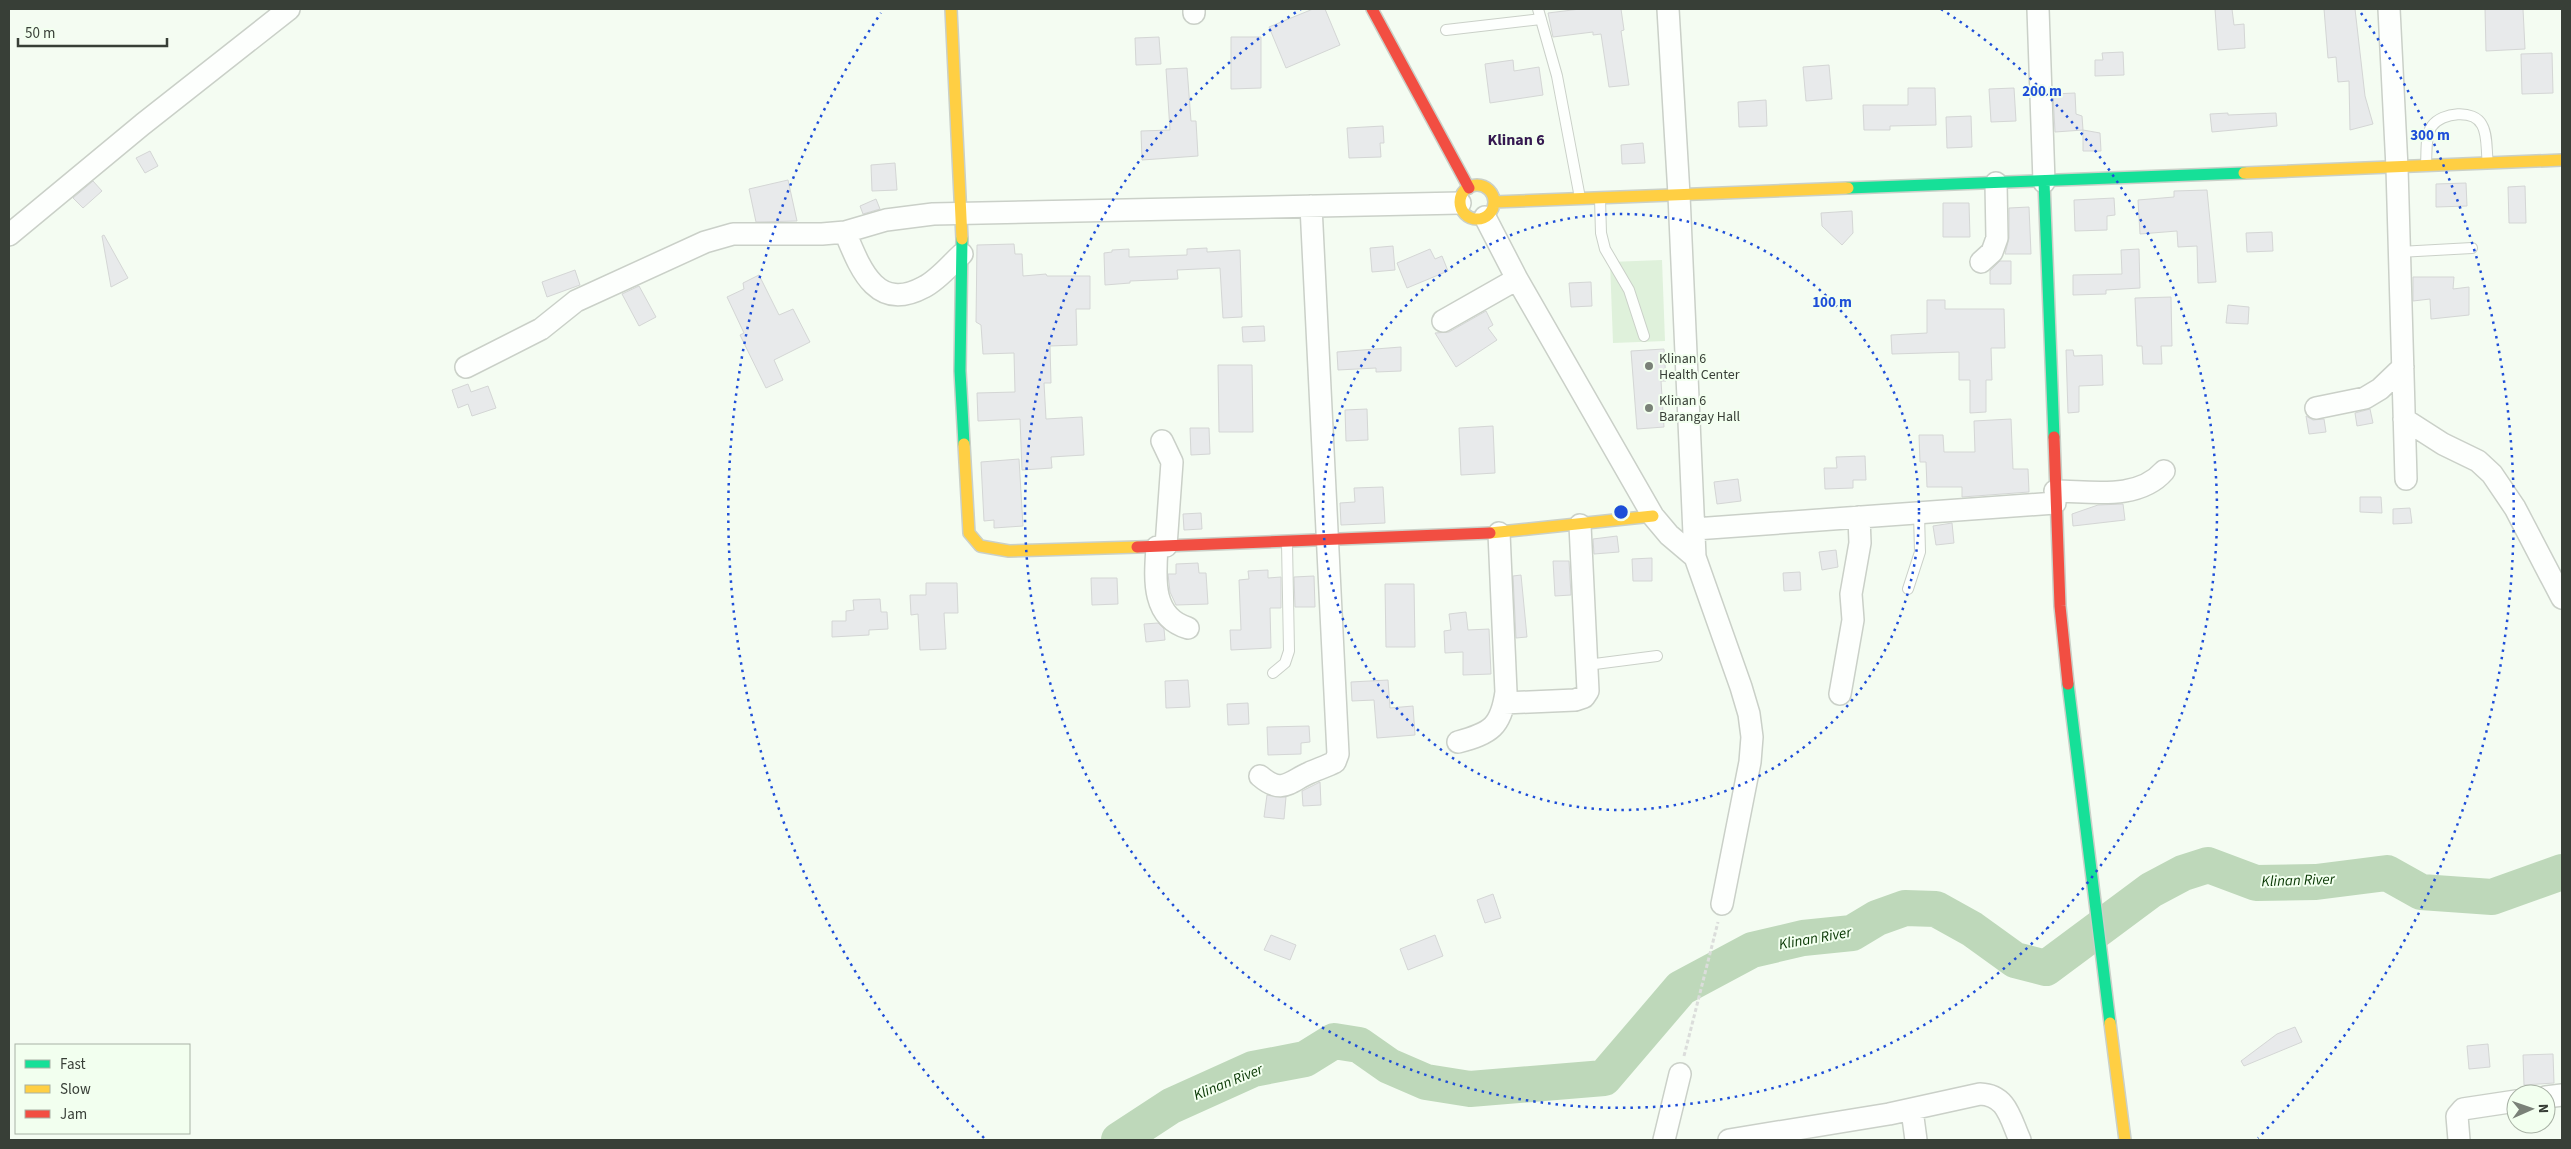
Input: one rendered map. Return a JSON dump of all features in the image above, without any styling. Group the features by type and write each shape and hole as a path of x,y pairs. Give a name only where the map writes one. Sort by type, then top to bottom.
{"street":[{"path":"9,235 289,9"},
{"path":"951,9 962,214 960,371 963,444 970,533 974,540 987,549 1009,551 1287,543 1499,533 1653,516"},
{"path":"1372,9 1464,195 1464,213 1474,219 1489,210 1580,199 2426,167 2562,160"},
{"path":"1668,9 1679,195 1695,557 1741,688 1749,714 1752,736 1750,762 1722,904"},
{"path":"2038,9 2060,606 2080,794 2125,1140"},
{"path":"2389,9 2397,168 2406,479"},
{"path":"1981,262 1992,252 1997,238 1996,183"},
{"path":"466,367 540,329 576,301 704,242 733,234 822,234 845,232 907,216 1311,206 1464,195 1474,186 1490,191 1489,210 1517,279 1653,516 1669,535 1695,557"},
{"path":"1260,776 1278,786 1289,785 1308,773 1335,762 1338,754 1311,206"},
{"path":"845,232 868,278 876,287 888,294 898,295 925,287 962,254"},
{"path":"1443,321 1517,279"},
{"path":"2316,408 2365,398 2380,389 2403,367"},
{"path":"2404,419 2443,444 2478,461 2492,474 2515,508 2562,598"},
{"path":"1162,441 1172,462 1162,546 1156,567 1160,606 1168,618 1177,625 1188,628"},
{"path":"1695,530 1918,513 2138,489 2156,480 2164,470"},
{"path":"1840,694 1853,620 1851,594 1860,543 1859,518"},
{"path":"1504,703 1575,700 1584,697 1588,691 1580,524"},
{"path":"1458,742 1483,735 1503,712 1506,692 1499,533"},
{"path":"1664,1140 1680,1074"},
{"path":"1729,1140 1784,1135 1912,1110 1980,1094 1991,1094 2001,1099 2020,1140"},
{"path":"2459,1140 2457,1116 2463,1109 2506,1103"},
{"path":"1912,1110 1916,1140"}],"lane":[{"path":"1538,9 1557,76 1580,199"},
{"path":"1446,30 1541,19"},
{"path":"2426,167 2428,132 2432,125 2440,119 2471,114 2478,118 2484,127 2488,164"},
{"path":"1600,198 1601,233 1605,249 1629,290 1644,336"},
{"path":"2400,252 2472,248"},
{"path":"1908,589 1920,552 1918,513"},
{"path":"1273,673 1285,663 1289,651 1287,543"},
{"path":"1587,665 1657,656"}],"path":[{"path":"1680,1074 1722,904"}],"green space":[{"path":"1662,260 1665,341 1613,343 1610,262"}],"building":[{"path":"1313,9 1325,9 1340,45 1286,68 1269,27"},
{"path":"1580,9 1621,9 1624,30 1621,31 1629,85 1609,87 1601,34 1593,35 1593,32 1553,37 1548,13"},
{"path":"2215,9 2232,9 2234,25 2244,24 2245,48 2218,50"},
{"path":"2324,9 2355,9 2365,96 2373,124 2350,130 2349,81 2338,82 2336,57 2328,58"},
{"path":"2485,9 2523,9 2525,49 2486,51"},
{"path":"1159,37 1161,64 1136,65 1135,38"},
{"path":"1231,37 1261,37 1261,88 1231,89"},
{"path":"2123,52 2124,75 2095,76 2095,60 2103,60 2102,53"},
{"path":"2552,53 2553,93 2522,94 2521,54"},
{"path":"1513,60 1514,71 1539,67 1543,95 1490,103 1485,64"},
{"path":"1829,65 1832,99 1806,101 1803,67"},
{"path":"1187,68 1191,121 1196,121 1198,156 1142,160 1141,131 1170,130 1166,69"},
{"path":"1908,88 1935,88 1936,125 1890,126 1890,130 1864,130 1863,105 1908,105"},
{"path":"2014,88 2016,121 1991,122 1989,89"},
{"path":"2075,93 2076,114 2082,116 2083,130 2055,132 2053,94"},
{"path":"1766,100 1767,126 1739,127 1738,102"},
{"path":"2228,113 2228,115 2276,113 2277,126 2212,132 2210,114"},
{"path":"1971,116 1972,147 1947,148 1946,117"},
{"path":"1383,126 1384,143 1380,143 1381,157 1349,158 1347,128"},
{"path":"2083,130 2100,133 2101,151 2083,151"},
{"path":"1643,143 1645,163 1622,164 1621,145"},
{"path":"150,151 158,166 145,173 136,158"},
{"path":"895,163 897,190 872,191 871,165"},
{"path":"788,180 797,221 756,222 749,189"},
{"path":"93,181 102,191 83,208 73,198"},
{"path":"2466,183 2467,206 2436,207 2436,184"},
{"path":"2525,186 2526,223 2509,223 2508,187"},
{"path":"2207,190 2216,282 2198,283 2197,246 2178,247 2177,231 2140,234 2138,200 2174,197 2174,191"},
{"path":"2114,198 2115,215 2107,216 2107,230 2075,231 2074,200"},
{"path":"876,199 880,209 863,214 860,206"},
{"path":"1943,203 1969,203 1970,237 1943,237"},
{"path":"2029,207 2031,254 2005,254 2009,238 2009,208"},
{"path":"1852,211 1853,233 1842,245 1822,226 1821,213"},
{"path":"2272,232 2273,251 2247,252 2246,233"},
{"path":"104,235 128,278 111,287 102,236"},
{"path":"1014,244 1015,254 1022,254 1023,276 1046,274 1047,276 1090,276 1090,309 1076,309 1077,345 1050,346 1051,383 1044,383 1046,419 1082,417 1084,455 1051,457 1052,468 1022,470 1020,419 978,421 977,393 1015,392 1014,353 983,354 981,325 976,322 977,245"},
{"path":"1393,246 1395,270 1372,272 1370,248"},
{"path":"1207,248 1207,252 1240,250 1242,317 1223,318 1220,268 1177,270 1178,279 1130,281 1130,283 1105,285 1104,253 1112,252 1112,250 1129,249 1129,257 1187,255 1187,249"},
{"path":"1430,249 1435,259 1442,256 1448,271 1407,288 1397,263"},
{"path":"2139,249 2140,288 2106,290 2106,294 2073,295 2073,275 2122,274 2121,250"},
{"path":"2000,261 2011,261 2011,284 1990,284 1990,271"},
{"path":"575,270 580,285 547,297 542,282"},
{"path":"759,275 779,315 793,309 810,342 774,360 783,380 766,388 740,335 744,333 727,297 744,289 743,283"},
{"path":"2413,277 2454,277 2453,289 2469,287 2469,315 2431,319 2430,299 2413,301"},
{"path":"1591,282 1592,306 1571,307 1569,283"},
{"path":"639,286 656,317 639,326 622,294"},
{"path":"2171,297 2172,346 2161,346 2162,364 2143,364 2142,346 2137,346 2135,298"},
{"path":"1927,300 1945,300 1945,309 2004,309 2005,348 1991,348 1992,380 1986,380 1986,412 1970,413 1970,380 1959,380 1959,352 1892,354 1891,335 1927,333"},
{"path":"2228,305 2249,307 2248,324 2226,323"},
{"path":"1486,311 1493,325 1488,328 1497,340 1456,367 1435,333 1449,332"},
{"path":"1264,326 1265,341 1243,342 1242,327"},
{"path":"1401,347 1401,371 1376,372 1376,368 1338,370 1337,352"},
{"path":"1664,349 1666,381 1661,381 1664,427 1637,429 1631,351"},
{"path":"2066,350 2073,350 2074,356 2102,355 2103,385 2079,386 2079,412 2068,413"},
{"path":"1218,365 1252,365 1253,432 1219,432"},
{"path":"468,384 471,392 488,386 496,408 472,416 468,404 458,408 452,390"},
{"path":"1367,409 1368,440 1346,441 1345,410"},
{"path":"2370,409 2373,423 2357,426 2355,413"},
{"path":"2306,416 2313,420 2324,419 2326,432 2309,434"},
{"path":"2011,419 2013,469 2028,469 2029,492 1962,497 1962,487 1927,487 1926,462 1920,462 1919,435 1943,435 1944,452 1975,452 1974,421"},
{"path":"1493,426 1495,473 1461,475 1459,428"},
{"path":"1190,428 1209,428 1210,454 1191,455"},
{"path":"1865,456 1866,480 1853,480 1853,488 1825,489 1824,468 1837,468 1836,457"},
{"path":"1019,459 1023,526 994,528 994,520 984,521 981,462"},
{"path":"1738,479 1741,501 1717,504 1714,482"},
{"path":"1383,487 1385,523 1341,525 1340,503 1355,502 1354,488"},
{"path":"2360,497 2381,497 2382,513 2360,512"},
{"path":"2123,504 2125,520 2073,526 2072,514 2098,505"},
{"path":"2410,508 2412,523 2393,524 2393,509"},
{"path":"1201,513 1202,529 1184,530 1183,514"},
{"path":"1952,523 1954,543 1936,545 1933,526"},
{"path":"1617,536 1619,552 1594,554 1593,539"},
{"path":"1836,550 1838,567 1822,570 1819,552"},
{"path":"1652,558 1652,581 1633,581 1632,559"},
{"path":"1553,561 1569,561 1571,595 1555,596"},
{"path":"1198,563 1199,573 1206,573 1208,604 1176,605 1170,592 1168,574 1176,574 1176,564"},
{"path":"1268,570 1268,578 1281,577 1281,608 1270,608 1271,648 1231,650 1230,630 1241,630 1239,580 1249,579 1248,571"},
{"path":"1800,572 1801,590 1784,591 1783,573"},
{"path":"1521,575 1527,637 1516,638 1513,576"},
{"path":"1314,576 1315,607 1295,607 1294,577"},
{"path":"1091,578 1117,578 1118,604 1092,605"},
{"path":"926,583 957,583 958,613 944,613 946,649 920,650 918,614 911,615 910,595 926,595"},
{"path":"1385,584 1414,584 1415,647 1386,647"},
{"path":"880,599 881,612 887,612 888,629 869,630 869,635 832,637 832,621 846,621 846,611 854,610 853,600"},
{"path":"1466,612 1468,630 1489,629 1491,674 1463,675 1463,652 1445,653 1444,631 1451,630 1449,614"},
{"path":"1158,623 1164,629 1165,640 1146,642 1144,624"},
{"path":"1188,680 1190,707 1166,708 1165,681"},
{"path":"1388,680 1390,708 1413,706 1415,735 1377,738 1374,700 1352,701 1351,682"},
{"path":"1248,703 1249,724 1228,725 1227,704"},
{"path":"1309,726 1310,742 1301,743 1301,754 1268,755 1267,727"},
{"path":"1320,782 1321,805 1303,806 1302,791"},
{"path":"1267,795 1286,797 1284,819 1264,817"},
{"path":"1493,894 1501,918 1485,923 1477,900"},
{"path":"1271,935 1296,945 1290,960 1264,950"},
{"path":"1435,935 1443,956 1408,970 1400,949"},
{"path":"2295,1027 2302,1042 2244,1066 2241,1061 2277,1034"},
{"path":"2488,1044 2490,1067 2469,1069 2467,1046"},
{"path":"2553,1054 2554,1083 2524,1084 2523,1055"}],"waterway":[{"name":"Klinan River","path":"1119,1140 1171,1106 1253,1069 1305,1059 1334,1041 1359,1045 1389,1066 1426,1082 1470,1089 1604,1078 1681,988 1752,950 1803,938 1852,933 1877,918 1905,908 1936,909 1972,929 2015,960 2046,968 2151,890 2183,873 2208,865 2256,883 2316,882 2387,873 2421,892 2492,897 2562,872"}],"traffic: fast":[{"path":"1848,188 2244,173"},
{"path":"2044,182 2054,437"},
{"path":"962,239 960,371 964,444"},
{"path":"2068,684 2110,1023"}],"traffic: slow":[{"path":"951,9 962,239"},
{"path":"2244,173 2562,160"},
{"path":"1477,185 1489,190 1494,202 1489,214 1477,219 1465,214 1460,202 1465,190 1477,185"},
{"path":"1494,202 1848,188"},
{"path":"964,444 969,533 980,546 1009,551 1137,547"},
{"path":"1490,533 1653,516"},
{"path":"2110,1023 2125,1140"}],"traffic: jam":[{"path":"1372,9 1469,188"},
{"path":"2054,437 2060,606 2068,684"},
{"path":"1137,547 1490,533"}],"place":[{"name":"Klinan 6 Health Center","path":"1649,366"},
{"name":"Klinan 6 Barangay Hall","path":"1649,408"}],"district":[{"name":"Klinan 6","path":"1516,139"}]}
